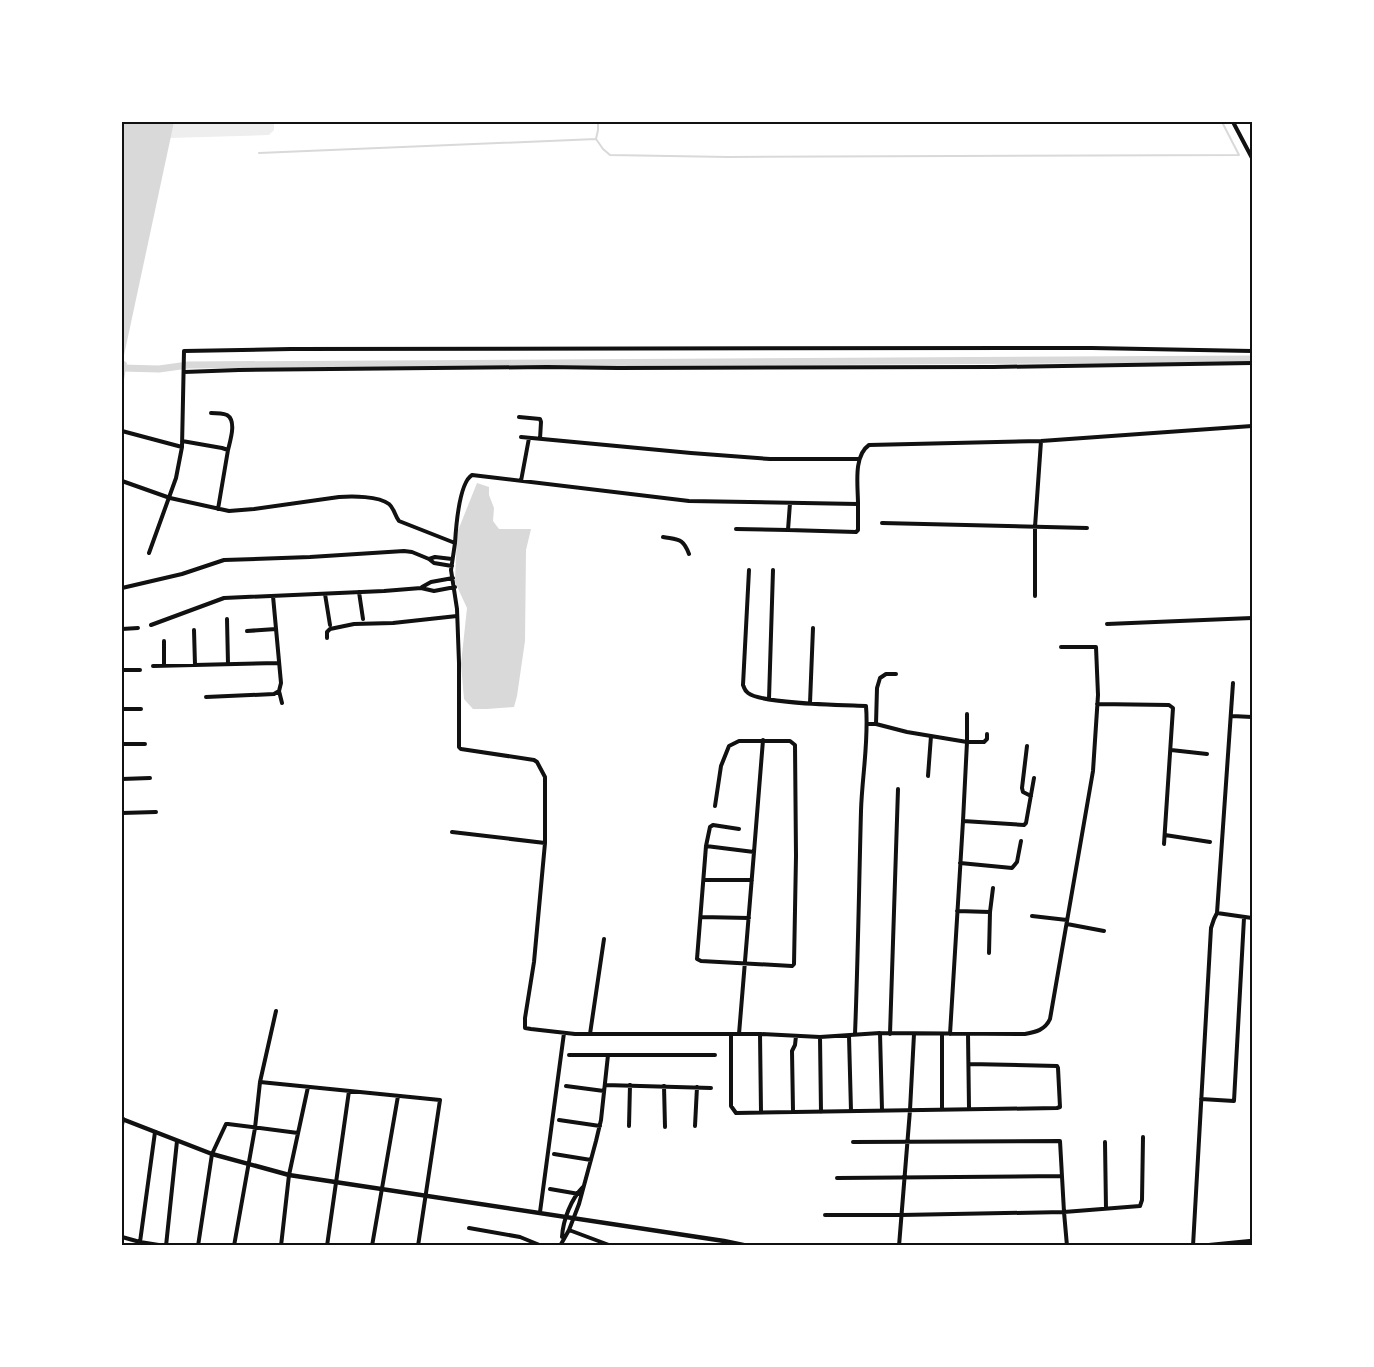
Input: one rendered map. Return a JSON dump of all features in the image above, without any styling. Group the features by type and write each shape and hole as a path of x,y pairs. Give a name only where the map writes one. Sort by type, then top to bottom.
{"street":[{"path":"1233,122 1252,158"},
{"path":"149,552 170,498 182,447 184,351 1092,348 1252,351"},
{"path":"184,370 981,367 1252,363"},
{"path":"211,413 228,416 231,419 232,430 218,509"},
{"path":"519,417 539,417 540,440"},
{"path":"736,529 857,532 858,459 864,448 871,444 1041,441 1252,426"},
{"path":"122,431 182,447"},
{"path":"520,437 770,459 858,459"},
{"path":"521,481 529,438"},
{"path":"182,441 228,450"},
{"path":"1035,596 1035,527 1041,441"},
{"path":"858,504 689,501 469,476 458,512 452,559 459,663 459,747 532,759 537,762 545,777 545,843 534,962 525,1028 590,1034 760,1034 820,1037 880,1033 942,1035 1037,1032 1048,1024 1050,1019 1096,744 1098,695 1096,647 1061,647"},
{"path":"122,481 170,498 229,511 351,496 375,499 391,506 399,521 455,543"},
{"path":"788,530 790,503"},
{"path":"882,523 1087,528"},
{"path":"663,537 683,542 689,554"},
{"path":"122,588 182,574 224,560 404,551 412,552 434,563 452,566"},
{"path":"429,559 435,557 452,559"},
{"path":"749,570 743,685 746,692 769,699 866,706 868,724 862,793 855,1034"},
{"path":"769,699 773,570"},
{"path":"421,588 431,582 453,578"},
{"path":"151,625 224,598 421,588 434,591 455,587"},
{"path":"358,592 363,619"},
{"path":"324,593 330,626"},
{"path":"273,596 281,683 279,691 282,703"},
{"path":"327,638 327,632 330,629 354,624 393,623 457,616"},
{"path":"1107,624 1252,618"},
{"path":"227,619 228,664"},
{"path":"122,629 138,628"},
{"path":"810,703 813,628"},
{"path":"248,631 276,629"},
{"path":"194,630 195,665"},
{"path":"164,641 164,665"},
{"path":"153,666 279,663"},
{"path":"122,670 140,670"},
{"path":"876,724 877,688 880,678 886,674 896,674"},
{"path":"1193,1245 1211,928 1217,913 1233,683"},
{"path":"206,697 274,694 279,691"},
{"path":"1097,704 1172,706 1174,710 1164,844"},
{"path":"122,709 141,709"},
{"path":"950,1034 967,714"},
{"path":"1232,716 1252,717"},
{"path":"868,724 966,742 984,742 987,734"},
{"path":"928,776 931,736"},
{"path":"715,806 721,766 729,746 739,741 763,740 790,741 796,747 794,964 788,966 745,964 698,960 697,958 706,846 710,827 712,825 739,829"},
{"path":"739,1034 763,740"},
{"path":"122,744 145,744"},
{"path":"1027,746 1022,788 1023,792 1031,796"},
{"path":"1171,750 1208,754"},
{"path":"122,779 150,778"},
{"path":"963,821 1024,825 1034,778"},
{"path":"890,1034 898,789"},
{"path":"122,813 156,812"},
{"path":"452,832 545,843"},
{"path":"1165,835 1210,842"},
{"path":"960,863 1012,868 1017,862 1021,842"},
{"path":"706,846 754,852"},
{"path":"704,880 752,880"},
{"path":"989,953 993,888"},
{"path":"957,911 990,912"},
{"path":"1217,913 1252,918"},
{"path":"1032,915 1104,931"},
{"path":"701,917 749,918"},
{"path":"1201,1099 1234,1101 1244,918"},
{"path":"590,1034 604,939"},
{"path":"234,1245 255,1128 260,1082 276,1011"},
{"path":"540,1212 564,1033"},
{"path":"880,1033 882,1110"},
{"path":"731,1034 730,1106 736,1113 1060,1107 1056,1065 969,1064"},
{"path":"760,1034 761,1112"},
{"path":"899,1245 914,1034"},
{"path":"968,1034 969,1108"},
{"path":"942,1035 942,1109"},
{"path":"793,1111 792,1052 796,1036"},
{"path":"849,1036 851,1111"},
{"path":"820,1037 821,1112"},
{"path":"569,1055 715,1055"},
{"path":"561,1243 563,1225 583,1187 600,1125 608,1055"},
{"path":"260,1082 440,1100 418,1245"},
{"path":"605,1085 711,1088"},
{"path":"629,1126 630,1085"},
{"path":"566,1086 604,1091"},
{"path":"664,1086 665,1127"},
{"path":"282,1245 289,1175 308,1087"},
{"path":"695,1126 697,1087"},
{"path":"327,1245 349,1091"},
{"path":"372,1245 398,1096"},
{"path":"122,1125 122,1119 212,1154 289,1175 747,1245"},
{"path":"559,1120 600,1125"},
{"path":"198,1245 212,1154 226,1124 298,1133"},
{"path":"140,1242 155,1132"},
{"path":"825,1215 1064,1212 1140,1206 1143,1137"},
{"path":"853,1142 1060,1140 1068,1245"},
{"path":"122,1237 165,1245 177,1141"},
{"path":"1105,1142 1107,1209"},
{"path":"554,1154 591,1160"},
{"path":"837,1178 1061,1176"},
{"path":"550,1189 579,1194"},
{"path":"561,1243 574,1217 579,1194"},
{"path":"469,1228 520,1237 542,1245"},
{"path":"569,1230 609,1245"},
{"path":"1201,1245 1252,1240"}],"shaded area":[{"path":"122,122 174,122 123,360 127,363 123,385 122,384"},
{"path":"174,122 274,122 274,130 269,135 170,138"},
{"path":"477,483 489,487 489,495 494,508 493,521 499,529 531,529 526,550 525,641 514,707 473,709 464,699 461,664 467,608 455,582 457,533"}],"waterway":[{"path":"596,139 598,122"},
{"path":"259,153 596,139 610,155 728,157 1239,155 1222,122"},
{"path":"122,368 159,369 188,365 1252,359"}]}
